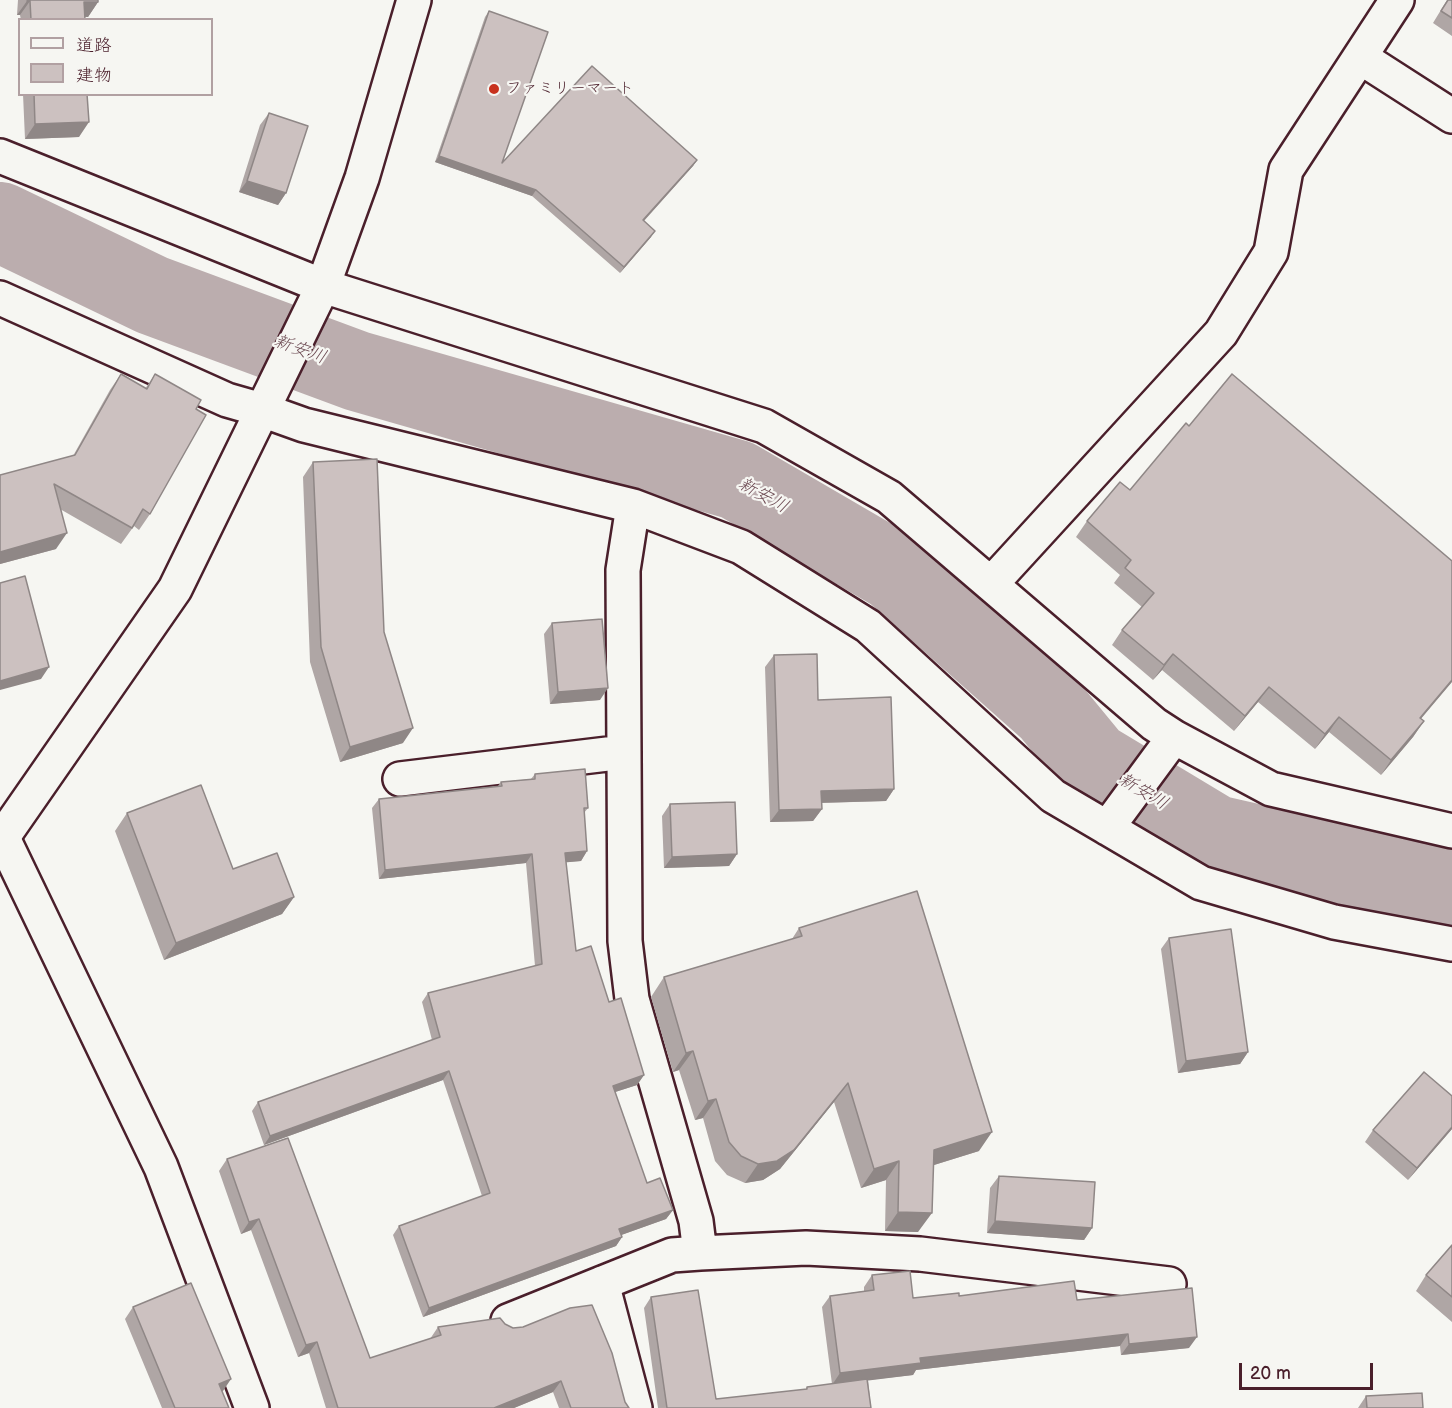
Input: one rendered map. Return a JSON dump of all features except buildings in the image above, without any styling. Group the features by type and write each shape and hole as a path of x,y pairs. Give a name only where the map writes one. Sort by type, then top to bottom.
{"street":[{"path":"252,1408 161,1167 1,837 174,590 317,297 362,178 414,0"},
{"path":"991,584 1221,333 1271,252 1286,170 1397,0"},
{"path":"1360,57 1452,116"},
{"path":"0,156 317,297 765,426 890,497 1154,724 1171,742 1271,789 1452,831"},
{"path":"0,298 227,400 266,402 304,425 633,506 741,547 868,626 1053,796 1113,820 1201,883 1334,922 1452,944"},
{"path":"633,506 623,570 625,941 632,999 696,1221 700,1253"},
{"path":"1113,820 1171,742"},
{"path":"400,779 624,752"},
{"path":"508,1321 672,1255 700,1253 806,1248 920,1254 1169,1284"},
{"path":"602,1283 635,1408"}],"waterway":[{"name":"新安川","path":"0,222 152,295 357,371 737,480 895,572 1050,710 1092,761 1215,835 1452,889"}],"place":[{"name":"ファミリーマート","path":"494,89"}]}
